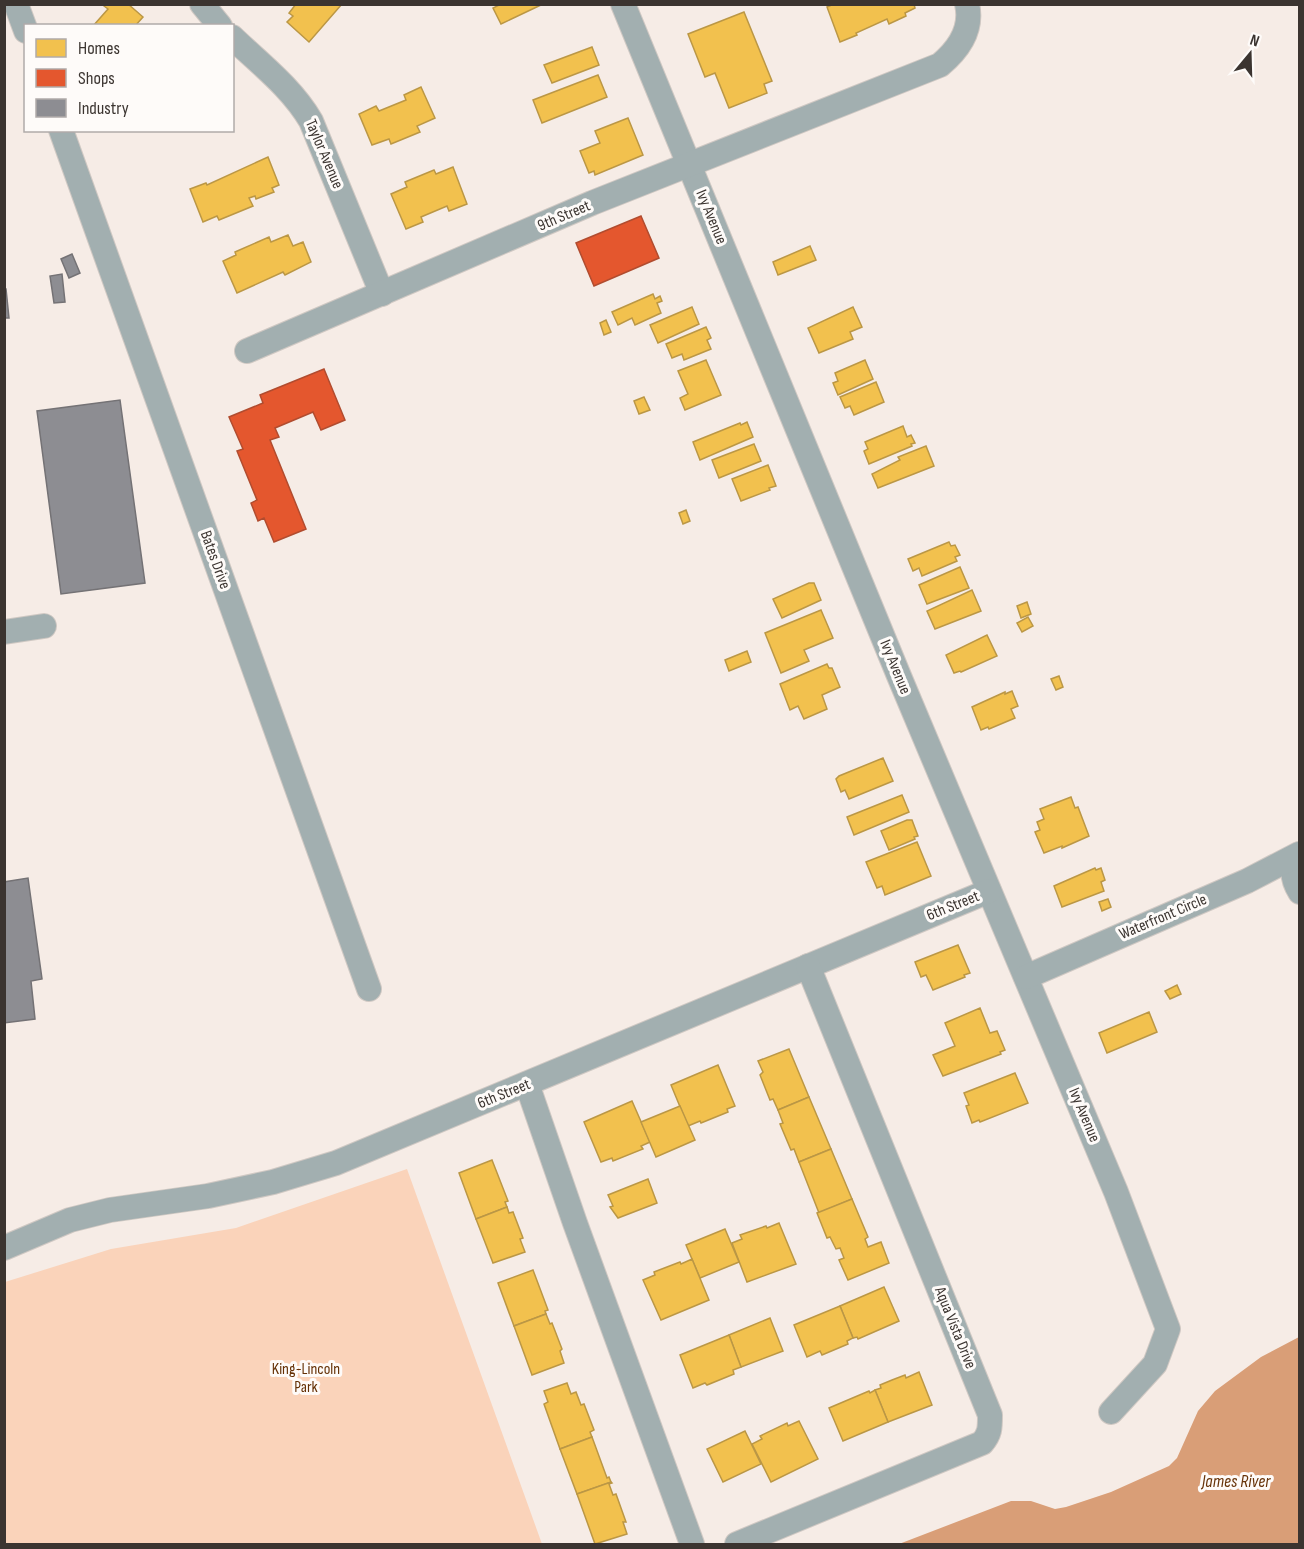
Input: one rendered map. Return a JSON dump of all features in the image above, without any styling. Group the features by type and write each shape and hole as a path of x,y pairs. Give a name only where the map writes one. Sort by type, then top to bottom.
{"street":[{"path":"16,4 24,26"},
{"path":"202,4 218,24"},
{"name":"Ivy Avenue","path":"623,4 899,676 1116,1192 1168,1329 1155,1364 1111,1412"},
{"name":"9th Street","path":"247,351 592,203 940,65 953,55 963,40 968,25 968,4"},
{"name":"Taylor Avenue","path":"234,39 300,102 311,121 382,294"},
{"name":"Bates Drive","path":"62,132 369,989"},
{"path":"4,632 44,626"},
{"name":"Waterfront Circle","path":"1299,854 1292,872 1299,892"},
{"name":"Waterfront Circle","path":"1026,977 1247,881 1299,854"},
{"name":"6th Street","path":"4,1248 70,1220 110,1210 208,1196 273,1182 336,1163 989,891"},
{"name":"Aqua Vista Drive","path":"736,1545 982,1443 988,1437 990,1428 990,1415 955,1326 808,966"},
{"path":"527,1084 574,1223 692,1545"}],"green space":[{"name":"King-Lincoln Park","path":"407,1169 542,1544 5,1544 5,1282 111,1249 236,1228"}],"water":[{"name":"James River","path":"1299,1337 1299,1544 899,1544 1011,1501 1031,1501 1055,1509 1066,1507 1111,1492 1169,1466 1177,1458 1198,1411 1215,1391 1261,1357"}],"building: Homes":[{"path":"106,4 128,4 143,17 137,24 95,24 108,9 104,6"},
{"path":"296,4 342,4 309,42 287,22 293,16 289,13"},
{"path":"501,4 543,4 501,24 493,8"},
{"path":"834,4 914,4 915,8 905,13 906,16 889,24 887,19 840,42 827,7"},
{"path":"744,12 772,81 764,84 767,93 729,108 715,73 705,77 688,34"},
{"path":"592,47 599,65 552,83 544,65"},
{"path":"598,75 607,97 542,123 533,100"},
{"path":"421,87 435,118 417,126 420,132 391,144 389,139 372,145 359,114 376,106 379,111 406,100 404,95"},
{"path":"628,118 643,155 595,175 594,171 589,173 580,151 600,143 595,131"},
{"path":"268,157 279,185 272,188 274,192 256,199 255,196 249,198 253,206 219,220 217,216 203,222 190,189 206,183 207,185"},
{"path":"453,167 467,204 449,211 447,206 421,217 423,222 406,229 391,194 407,187 405,182 434,170 436,174"},
{"path":"288,235 293,246 303,242 311,262 285,275 283,272 237,293 223,261 236,255 235,252 269,237 271,242"},
{"path":"810,246 816,260 778,275 773,262"},
{"path":"653,294 655,299 660,296 662,301 657,303 661,313 635,325 632,318 618,325 612,312"},
{"path":"692,307 699,324 658,343 650,325"},
{"path":"853,307 862,327 850,332 853,339 819,353 808,328"},
{"path":"606,320 611,332 604,335 600,323"},
{"path":"706,327 711,338 707,340 711,349 684,360 682,354 672,358 666,344"},
{"path":"706,360 721,395 685,410 680,398 688,394 678,371"},
{"path":"865,360 873,379 838,395 833,383 838,381 835,373"},
{"path":"876,382 884,402 854,415 850,406 845,408 840,397"},
{"path":"644,397 650,410 639,414 634,401"},
{"path":"747,422 753,437 700,460 693,442"},
{"path":"903,426 907,437 911,435 915,443 869,464 864,451 868,449 865,442"},
{"path":"754,444 761,461 719,478 712,460"},
{"path":"926,446 934,466 878,488 872,474 900,460 898,457"},
{"path":"768,465 776,486 741,501 732,479"},
{"path":"686,510 690,521 683,524 679,513"},
{"path":"949,542 951,546 955,545 960,555 955,557 957,561 922,576 919,568 913,571 908,559"},
{"path":"960,567 969,588 927,604 919,585"},
{"path":"809,583 814,583 821,600 782,618 773,599"},
{"path":"972,590 981,611 935,629 927,611"},
{"path":"1027,602 1031,614 1021,618 1017,606"},
{"path":"821,610 833,638 804,650 809,661 781,673 765,633"},
{"path":"1028,617 1033,626 1022,632 1017,623"},
{"path":"987,635 997,656 954,673 946,655"},
{"path":"747,651 751,662 729,671 725,660"},
{"path":"827,664 829,668 832,668 840,687 822,695 827,709 804,719 798,706 790,710 780,684"},
{"path":"1059,676 1063,687 1056,690 1051,679"},
{"path":"1012,691 1018,706 1011,709 1015,718 981,730 972,707"},
{"path":"883,758 893,781 849,799 845,790 841,792 836,779 839,776"},
{"path":"902,795 909,812 854,835 847,817"},
{"path":"1071,797 1075,808 1078,807 1089,836 1044,853 1035,832 1040,830 1037,822 1044,819 1040,809"},
{"path":"912,820 918,836 889,850 881,831"},
{"path":"917,842 931,876 885,895 882,886 877,888 866,862"},
{"path":"1095,868 1096,870 1101,868 1105,880 1101,882 1104,891 1062,907 1054,886"},
{"path":"1108,899 1111,907 1102,911 1099,902"},
{"path":"958,945 970,973 933,990 926,975 921,977 915,962"},
{"path":"1177,985 1181,994 1170,999 1165,991"},
{"path":"980,1008 990,1033 997,1031 1005,1050 1000,1052 1001,1054 943,1076 933,1055 955,1046 945,1023"},
{"path":"1149,1012 1157,1032 1107,1053 1099,1033"},
{"path":"789,1049 809,1097 778,1110 773,1099 770,1100 760,1075 763,1072 758,1061"},
{"path":"718,1065 735,1106 727,1109 728,1112 688,1126 671,1085"},
{"path":"1015,1073 1028,1103 972,1123 964,1093"},
{"path":"809,1097 831,1149 799,1162 780,1124 783,1123 778,1110"},
{"path":"632,1101 650,1142 641,1146 643,1149 613,1161 612,1158 601,1162 584,1122"},
{"path":"680,1106 695,1140 656,1157 641,1122"},
{"path":"831,1149 852,1199 819,1213 799,1162"},
{"path":"492,1160 508,1201 505,1202 507,1207 476,1219 459,1173"},
{"path":"648,1179 657,1203 618,1218 610,1207 613,1206 608,1195"},
{"path":"852,1199 868,1237 865,1239 868,1247 881,1242 889,1263 848,1280 839,1260 844,1258 840,1248 836,1249 830,1237 827,1238 817,1213"},
{"path":"507,1207 509,1213 513,1212 523,1238 520,1239 525,1252 493,1263 476,1219"},
{"path":"779,1223 796,1264 747,1282 732,1243 742,1239 740,1235"},
{"path":"725,1229 739,1262 700,1278 686,1245"},
{"path":"692,1259 709,1300 661,1320 643,1280 655,1275 654,1272"},
{"path":"533,1270 548,1310 545,1311 546,1314 514,1326 498,1283"},
{"path":"884,1287 899,1321 858,1339 853,1338 840,1306"},
{"path":"840,1306 853,1338 847,1341 848,1344 822,1355 820,1351 807,1357 794,1325"},
{"path":"546,1314 562,1349 560,1351 564,1363 532,1375 514,1326"},
{"path":"770,1318 783,1351 741,1367 729,1335"},
{"path":"729,1335 741,1367 733,1370 734,1374 693,1388 680,1355"},
{"path":"919,1372 932,1405 888,1422 875,1390 892,1380 905,1375 906,1378"},
{"path":"567,1383 571,1394 576,1392 581,1405 584,1404 594,1430 590,1432 592,1437 560,1449 544,1404 548,1402 544,1391"},
{"path":"875,1390 888,1422 843,1441 829,1408"},
{"path":"799,1421 818,1459 771,1482 752,1444 762,1439 760,1436 787,1423 788,1426"},
{"path":"745,1431 761,1464 723,1482 707,1449"},
{"path":"592,1437 607,1478 609,1477 611,1482 577,1494 560,1449"},
{"path":"611,1482 609,1484 613,1495 616,1494 626,1522 623,1522 627,1534 595,1544 577,1494"}],"building: Shops":[{"path":"641,216 659,258 594,286 576,243"},
{"path":"324,369 345,420 321,430 313,412 275,428 279,437 270,440 306,529 274,542 264,518 258,521 251,503 257,500 237,451 243,449 229,417 263,403 260,395"}],"building: Industry":[{"path":"72,254 80,273 69,278 61,259"},
{"path":"62,274 65,302 54,303 50,276"},
{"path":"4,289 6,289 9,318 4,318"},
{"path":"120,400 145,583 61,594 37,411"},
{"path":"28,878 42,979 31,981 35,1019 4,1023 4,882"}]}
